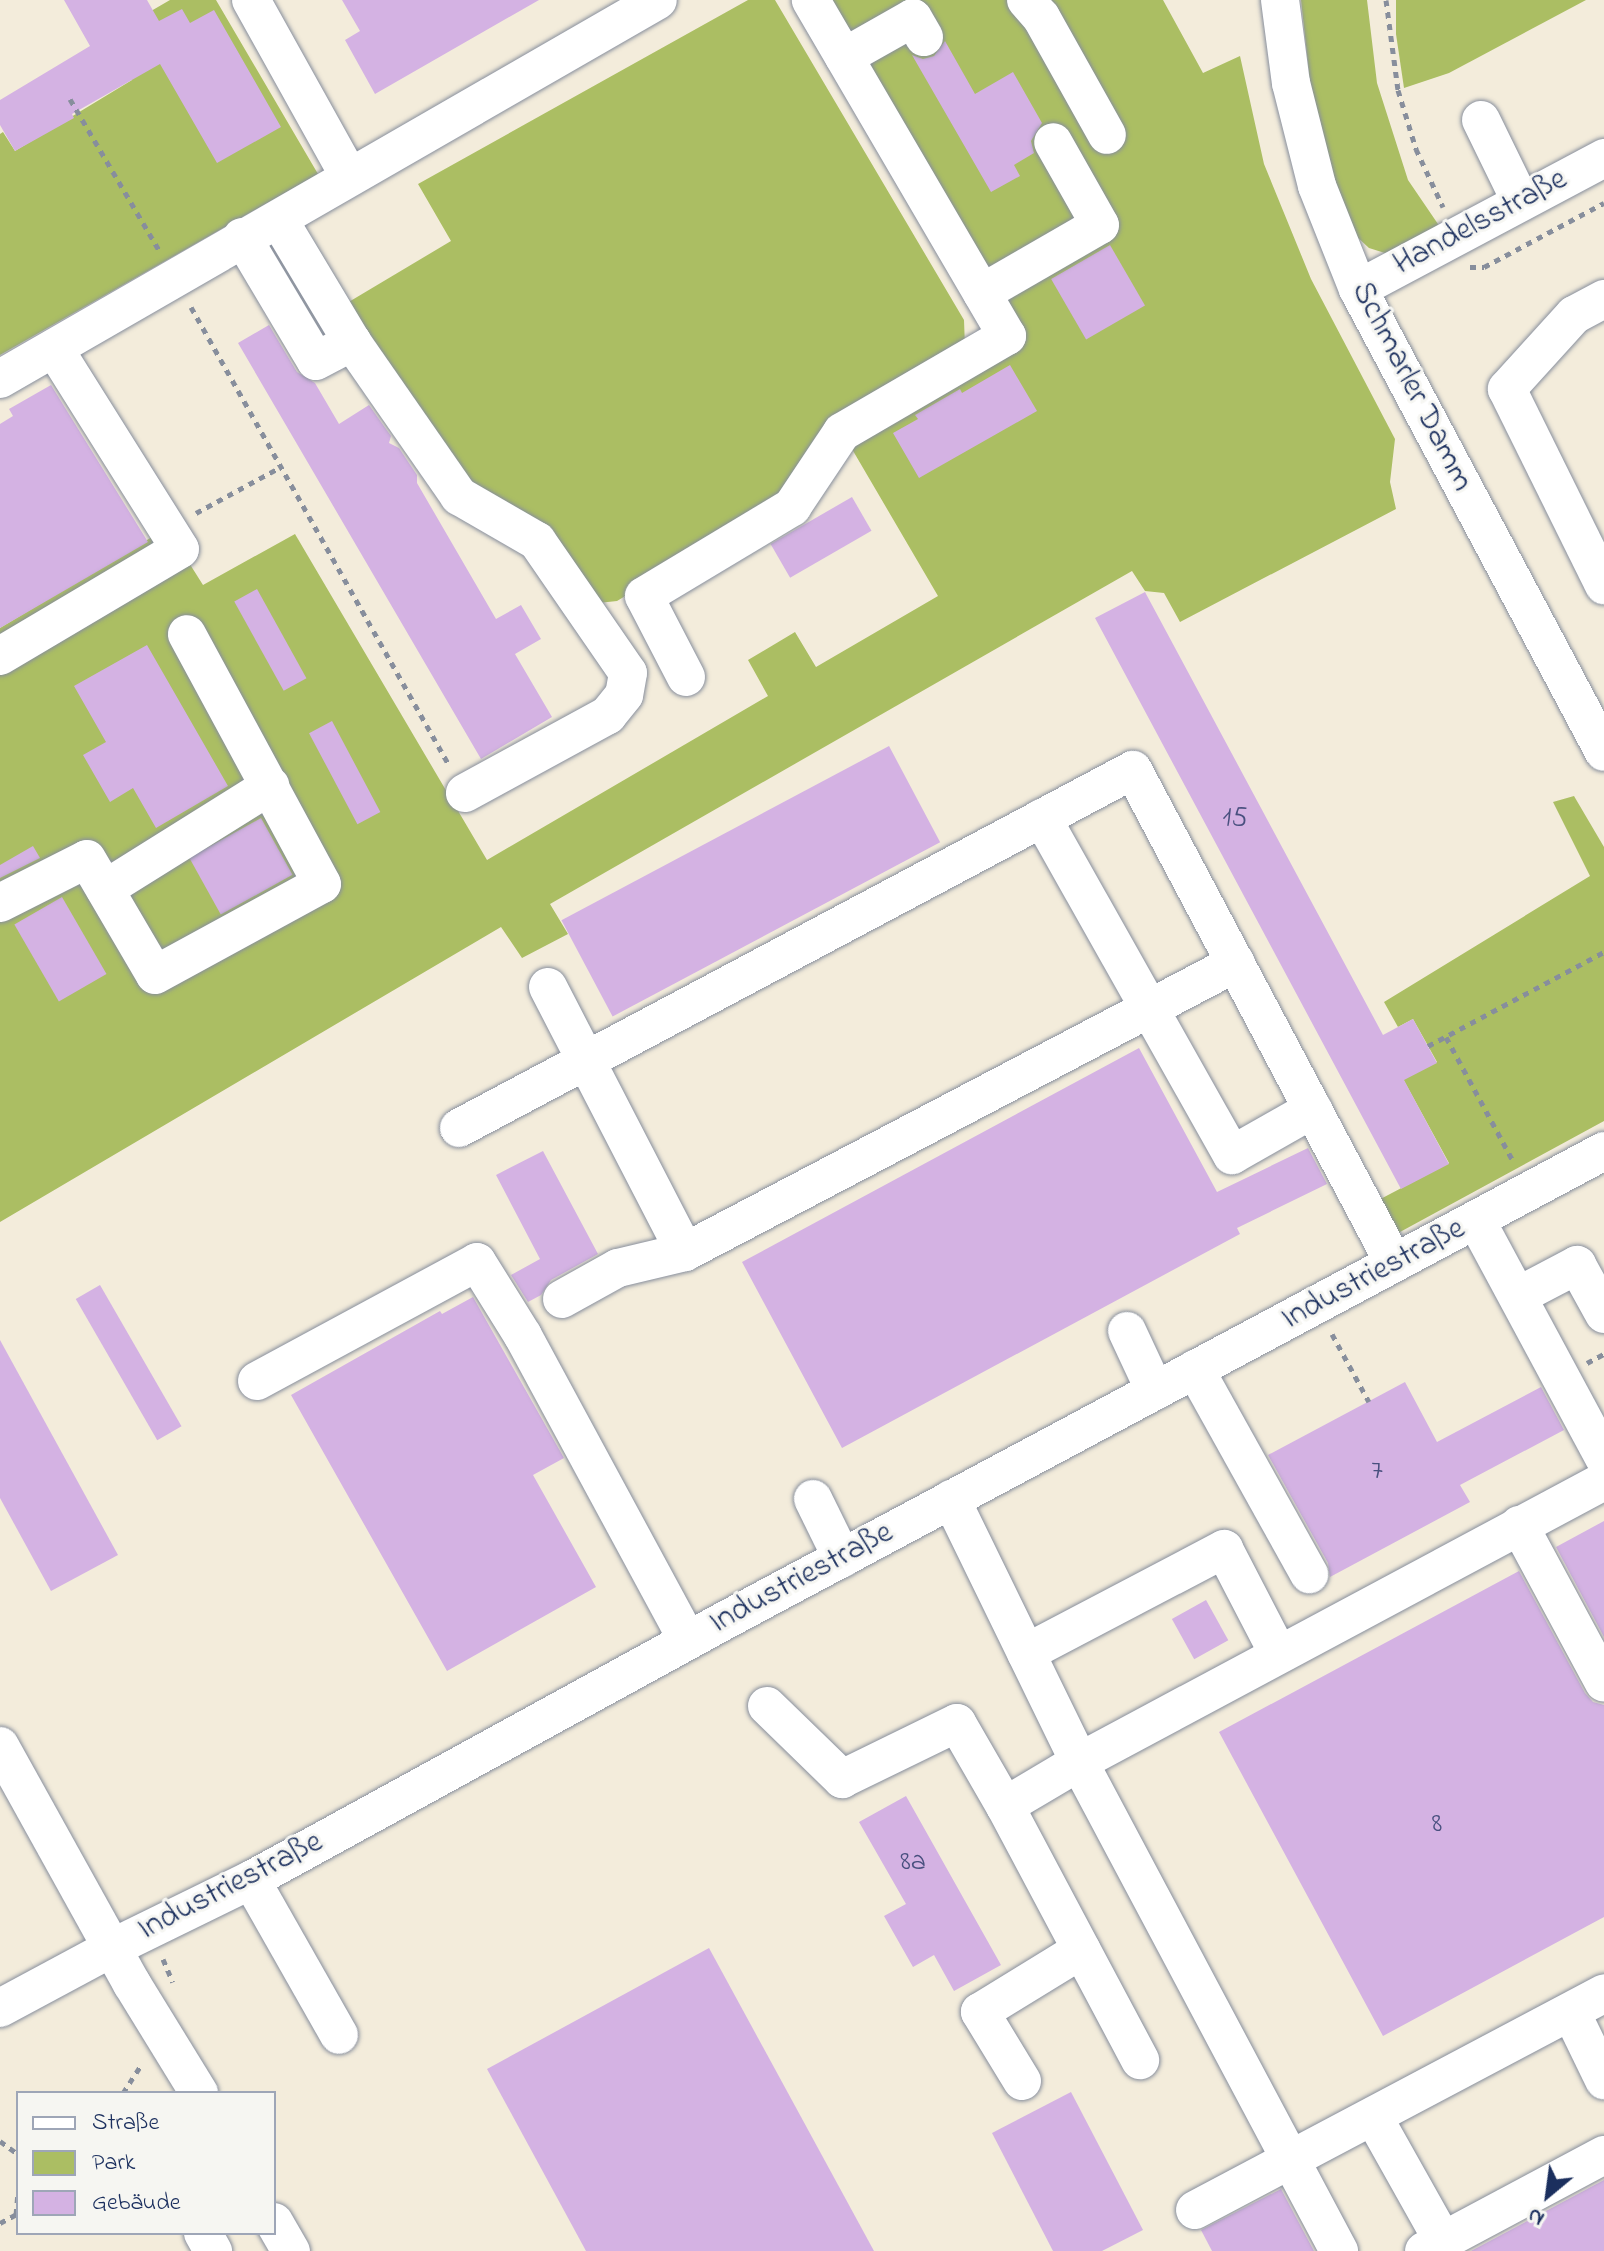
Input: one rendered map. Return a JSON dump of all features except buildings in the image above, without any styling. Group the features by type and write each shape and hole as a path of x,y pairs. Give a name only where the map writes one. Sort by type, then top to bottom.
{"street":[{"path":"251,0 349,176"},
{"path":"0,379 658,0"},
{"path":"686,677 644,596 792,507 842,432 1007,336 811,0"},
{"path":"1026,0 1041,17 1107,135"},
{"name":"Schmarler Damm","path":"1280,0 1291,83 1317,186 1358,289 1604,752"},
{"path":"844,57 913,18 924,37"},
{"path":"1481,120 1521,202"},
{"path":"982,293 1100,225 1053,142"},
{"name":"Handelsstraße","path":"1358,289 1604,158"},
{"path":"279,220 352,342 459,496 537,541 628,673 624,695 608,715 465,793"},
{"path":"242,237 316,361 352,342"},
{"path":"1604,299 1574,315 1507,389 1604,585"},
{"path":"0,656 180,549 54,348"},
{"path":"0,903 87,859 155,975 322,884 187,634"},
{"path":"459,1128 1133,770 1394,1263"},
{"path":"105,889 270,786"},
{"path":"1042,818 1147,1010 1232,1155 1313,1109"},
{"path":"562,1299 618,1268 685,1252 1236,963"},
{"path":"548,987 685,1252"},
{"name":"Industriestraße","path":"0,2008 114,1947 251,1880 951,1499 1604,1151"},
{"path":"1476,1220 1604,1458"},
{"path":"257,1381 477,1262 523,1336 681,1628"},
{"path":"1518,1296 1577,1265 1604,1314"},
{"path":"1127,1331 1155,1391"},
{"path":"1195,1369 1309,1574"},
{"path":"1005,1806 1278,1653 1604,1481"},
{"path":"813,1499 842,1558"},
{"path":"951,1499 1079,1762 1339,2251"},
{"path":"1519,1525 1604,1683"},
{"path":"1026,1653 1224,1549 1278,1653"},
{"path":"767,1706 842,1779 957,1723 1005,1806 1140,2060"},
{"path":"0,1746 198,2091"},
{"path":"0,1785 45,1826"},
{"path":"0,1807 23,1822 45,1826"},
{"path":"251,1880 339,2035"},
{"path":"1022,2081 980,2012 1081,1950"},
{"path":"1195,2210 1374,2118 1604,1993"},
{"path":"1571,2012 1604,2080"},
{"path":"1374,2118 1433,2246 1604,2155"},
{"path":"276,2225 291,2251"}],"path":[{"path":"1386,0 1398,90 1416,149 1470,268 1478,270 1604,203"},
{"path":"70,99 175,277 279,468 465,793"},
{"path":"167,528 279,468"},
{"path":"1428,1046 1604,952"},
{"path":"1446,1037 1529,1192"},
{"path":"1332,1334 1369,1402"}],"green space":[{"path":"170,0 216,0 318,174 0,355 0,134 3,132 15,151 132,80 108,36"},
{"path":"748,0 775,0 964,320 965,347 817,435 767,511 617,601 589,604 466,493 342,306 451,241 418,184"},
{"path":"811,0 1163,0 1203,73 1240,56 1264,164 1311,279 1395,439 1390,482 1396,509 1180,622 1164,593 1145,591 1132,571 550,904 568,934 522,958 501,927 0,1222 0,628 167,528 203,585 295,534 487,860 768,696 748,660 795,632 816,667 938,596 842,432 1006,336"},
{"path":"1301,0 1367,0 1377,83 1408,180 1440,227 1388,254 1369,248 1356,236 1330,167 1311,91"},
{"path":"1396,0 1586,0 1449,73 1404,88 1396,34"},
{"path":"1574,796 1604,847 1604,1121 1389,1238 1371,1204 1449,1163 1396,1066 1437,1062 1413,1019 1398,1027 1384,1002 1590,876 1553,802"}]}
